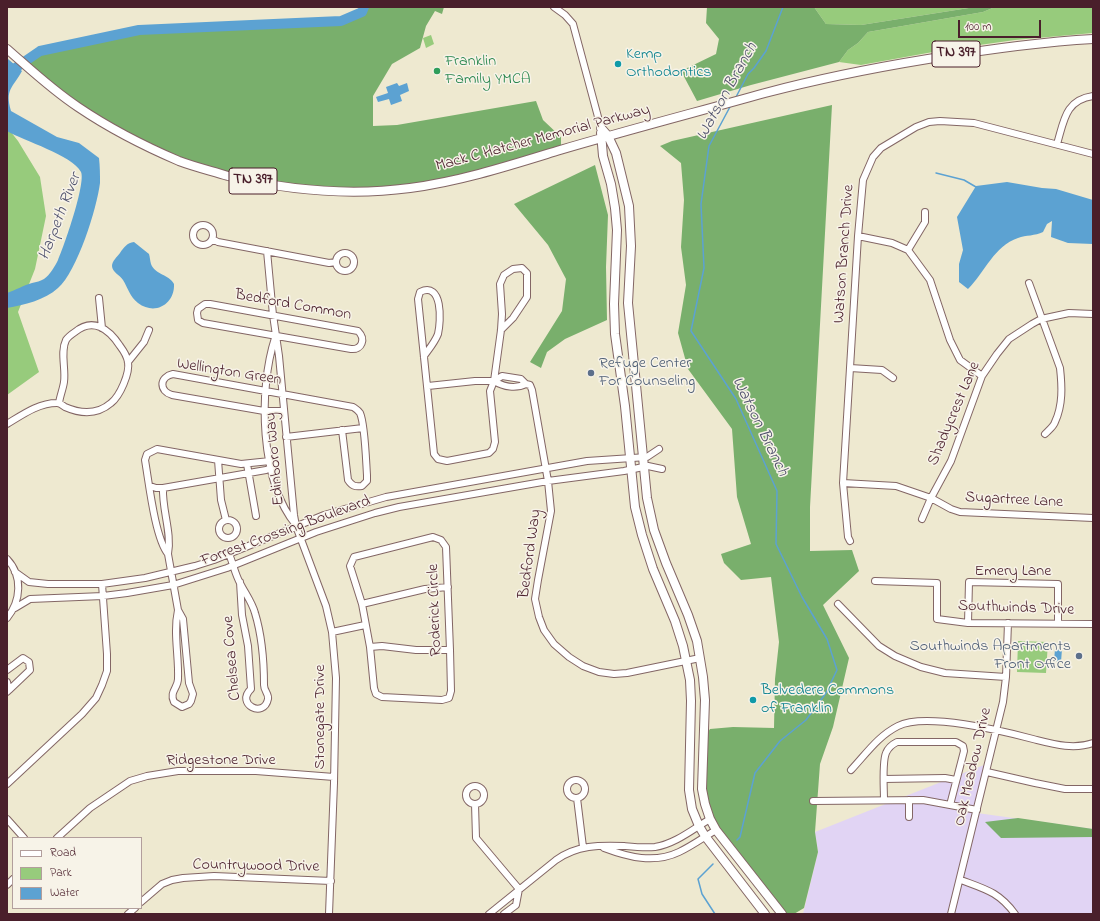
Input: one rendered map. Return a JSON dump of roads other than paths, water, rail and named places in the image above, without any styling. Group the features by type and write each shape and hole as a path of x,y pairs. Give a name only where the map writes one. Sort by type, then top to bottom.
{"main road":[{"name":"Mack C Hatcher Memorial Parkway","path":"7,49 43,81 76,106 127,136 180,162 247,180 300,189 354,191 417,187 486,173 770,92 872,69 963,53 1093,39"},
{"path":"601,128 605,138 616,153 624,180 630,211 631,246 628,303 647,498 654,530 688,615 697,642 700,658 705,700 702,789 705,804 710,819 716,830 782,914"},
{"path":"605,138 603,156 611,184 617,230 614,304 616,334 635,507 653,569 676,621 687,661 691,701 689,790 692,809 705,836 765,914"}],"street":[{"path":"554,7 573,24 601,128"},
{"path":"1057,144 1064,117 1072,104 1093,96"},
{"name":"Watson Branch Drive","path":"850,541 848,537 843,484 858,236 863,180 873,157 881,148 916,127 929,122 940,121 974,123 1093,154"},
{"path":"908,250 925,222 925,212"},
{"path":"858,236 892,243 908,250 930,280 952,346 960,360 982,376"},
{"path":"212,239 218,242 329,263 336,262"},
{"name":"Edinboro Way","path":"267,251 296,526"},
{"path":"424,356 437,336 440,322 437,295 428,290 420,292 418,299 434,454 438,459 447,461 489,453 493,449 495,442 490,391 494,381 501,330 501,279 513,269 522,268 526,273 527,297 513,318 501,330"},
{"path":"1029,283 1060,368 1062,386 1059,410 1055,423 1045,434"},
{"path":"99,298 102,328"},
{"name":"Bedford Common","path":"205,304 210,304 358,331 361,335 362,341 360,347 356,350 276,336 203,323 198,320 198,309 205,304"},
{"name":"Shadycrest Lane","path":"922,519 931,498 951,461 982,376 1009,339 1041,319 1069,313 1093,314"},
{"path":"59,403 64,382 65,367 63,352 67,339 79,328 90,324 102,328 111,334 117,340 128,362"},
{"path":"7,424 39,406 59,403 82,413 97,411 111,403 120,392 126,377 128,362 144,342 148,330"},
{"name":"Edinboro Way","path":"276,336 272,347 265,390 264,411 271,468 278,492 289,517 296,526"},
{"path":"850,368 882,370 893,378"},
{"name":"Wellington Green","path":"284,411 264,411 172,395 166,393 162,383 168,375 173,374 353,407 358,410 361,415 363,428 368,475 367,481 362,486 356,487 351,485 348,480 342,430"},
{"name":"Bedford Way","path":"428,386 475,381 494,381 502,376 521,379 526,384 530,385 548,481 551,511 535,599 544,630 554,644 569,657 584,666 599,672 614,674 627,673 700,658"},
{"path":"286,437 363,428"},
{"path":"168,554 164,549 158,530 145,460 147,454 157,449 247,464 270,461 276,464"},
{"name":"Forrest Crossing Boulevard","path":"15,572 28,582 64,585 102,584 145,578 195,566 229,554 296,526 349,507 386,497 587,461 647,457 659,449"},
{"path":"218,460 221,500 226,520"},
{"path":"150,486 163,488 219,479 271,468 276,464 289,462"},
{"path":"247,464 256,516"},
{"name":"Forrest Crossing Boulevard","path":"14,608 30,599 103,596 173,585 234,566 301,538 346,522 398,507 548,481 631,470 648,466 662,469"},
{"name":"Sugartree Lane","path":"843,484 896,486 931,498 951,509 960,512 1093,518"},
{"path":"163,488 169,548 168,554 178,610 183,619 189,683 193,694 193,698 189,704 182,706 176,704 172,699 172,692 177,684 176,621 178,610"},
{"name":"Stonegate Drive","path":"296,526 321,589 332,632 336,678 329,914"},
{"name":"Roderick Circle","path":"433,536 441,540 446,547 451,691 449,698 442,700 379,696 374,688 370,647 362,604 350,566 354,557 433,536"},
{"name":"Chelsea Cove","path":"229,554 240,582 255,611 260,634 263,653 264,690 267,693 268,700 264,706 257,709 251,707 247,701 247,694 251,689 251,686 246,637 242,615 240,582"},
{"path":"7,560 15,572 18,583 18,596 14,608 7,618"},
{"name":"Southwinds Drive","path":"875,581 937,583 938,619 968,623 1093,624"},
{"name":"Emery Lane","path":"968,623 969,582 1058,584 1058,623"},
{"path":"7,784 82,714 96,698 107,672 102,584"},
{"path":"362,604 425,588 448,587"},
{"path":"838,604 879,646 895,656 921,667 944,673 1006,678"},
{"name":"Oak Meadow Drive","path":"952,914 1003,702 1006,678 1008,623"},
{"path":"332,632 365,625"},
{"path":"246,637 260,634"},
{"path":"370,647 382,646 416,650 450,650"},
{"path":"7,670 23,658 29,662 31,666 30,670 8,691"},
{"path":"7,682 8,691"},
{"path":"177,684 189,683"},
{"path":"251,686 264,685"},
{"path":"851,770 881,736 899,725 916,721 967,725 997,730 1060,746 1085,746 1093,743"},
{"path":"884,800 884,759 886,752 894,744 956,742 963,746 964,751 950,805"},
{"name":"Ridgestone Drive","path":"58,837 90,808 130,781 147,776 178,771 256,771 334,777"},
{"path":"987,772 1034,784 1093,789"},
{"path":"884,779 945,778 956,780"},
{"path":"577,798 583,847"},
{"path":"909,800 909,817"},
{"path":"813,801 929,800 977,810"},
{"path":"475,804 476,838 519,889"},
{"path":"7,819 23,837"},
{"path":"488,914 565,854 583,847 656,847 671,842 710,819"},
{"path":"600,846 619,854 644,858 657,858 680,852 716,830"},
{"name":"Countrywood Drive","path":"142,901 162,884 183,878 214,876 331,881"},
{"path":"961,880 986,889 998,896 1015,914"},
{"path":"504,914 516,904 519,889"}],"water":[{"path":"8,59 22,71 9,93 9,104 11,111 57,137 79,143 99,158 100,183 95,208 85,239 65,280 53,292 41,299 27,304 7,308 7,293 43,280 58,260 74,215 82,178 81,172 68,160 7,131"},
{"path":"397,83 399,86 407,83 409,91 400,95 402,101 391,105 389,99 378,102 376,97 388,93 386,87"},
{"path":"1007,182 1056,189 1093,200 1093,244 1068,243 1051,237 1052,221 1047,224 1043,232 1018,238 1002,247 968,289 959,282 959,264 963,250 957,217 976,186"},
{"path":"134,242 149,254 153,268 169,278 174,284 171,297 163,306 157,308 144,307 135,301 123,280 112,268 112,264 123,249 128,244"},
{"path":"1055,649 1062,649 1061,662 1054,661"}],"waterway":[{"name":"Harpeth River","path":"7,76 8,73 40,51 139,30 341,21 362,12 364,7"},
{"name":"Watson Branch","path":"735,99 748,74 766,51 783,7"},
{"name":"Watson Branch","path":"731,105 709,146 701,204 704,268 691,331 736,399 777,491 776,544 802,597 827,639 837,670 826,693 806,720 780,741 755,773 740,837 737,840"},
{"path":"936,173 964,180 976,187"},
{"name":"Watson Branch","path":"713,864 698,879 702,894 715,914"}],"place":[{"name":"Kemp Orthodontics","path":"618,64"},
{"name":"Franklin Family YMCA","path":"437,71"},
{"name":"Refuge Center For Counseling","path":"591,373"},
{"name":"Southwinds Apartments Front Office","path":"1079,656"},
{"name":"Belvedere Commons of Franklin","path":"753,700"}]}
